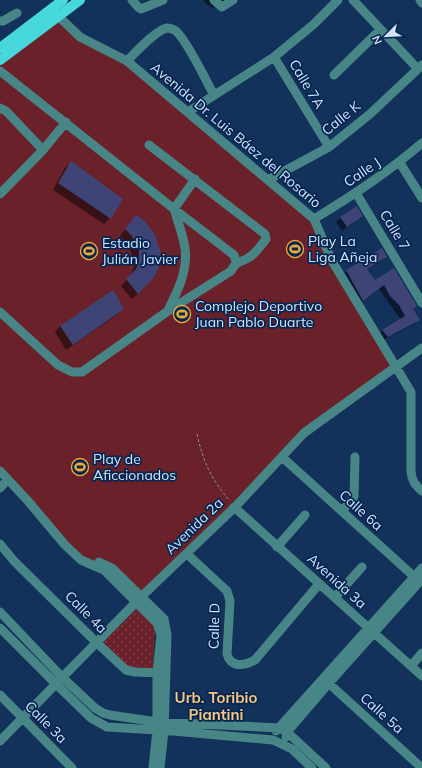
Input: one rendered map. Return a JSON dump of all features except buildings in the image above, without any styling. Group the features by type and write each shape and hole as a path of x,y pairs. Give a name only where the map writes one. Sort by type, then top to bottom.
{"main road":[{"path":"0,60 54,12 63,0"},
{"path":"0,48 54,12 80,0"}],"street":[{"path":"132,0 141,9 163,0"},
{"path":"214,0 222,7 233,0"},
{"path":"188,112 274,57 314,24 338,0"},
{"path":"353,0 380,30 420,67"},
{"name":"Avenida Dr. Luis Báez del Rosario","path":"54,12 80,37 127,61 314,219 332,261 410,392 411,472 412,479 416,486 422,491"},
{"path":"0,21 3,21 17,13"},
{"path":"127,61 147,41 165,28 172,28 177,32 188,48 214,95"},
{"path":"334,75 380,30"},
{"name":"Calle 7A","path":"274,57 329,147"},
{"name":"Calle K","path":"268,180 329,147 370,114 420,67"},
{"path":"0,71 234,255 236,262"},
{"path":"0,108 6,111 43,150"},
{"path":"0,194 43,150 66,122"},
{"name":"Calle J","path":"314,219 356,193 400,162 422,143"},
{"path":"0,312 58,365 72,372 82,372 168,311 231,271 236,262 248,258 255,253 266,239 266,236 195,179 149,145"},
{"path":"400,162 422,198"},
{"path":"174,209 195,179"},
{"name":"Calle 7","path":"356,193 422,303"},
{"path":"168,311 177,293 184,272 185,250 174,209"},
{"name":"Avenida 2a","path":"0,742 22,717 96,642 234,507 304,433 422,348"},
{"name":"Calle 6a","path":"282,457 419,581"},
{"path":"342,511 354,497 355,457"},
{"path":"0,471 28,501 65,545 81,560 99,562 112,568 138,600 164,620 167,635 161,672 160,768"},
{"path":"0,488 8,479"},
{"name":"Avenida 3a","path":"234,507 422,676"},
{"path":"277,547 305,515"},
{"name":"Calle 4a","path":"0,544 14,561 126,670 135,672 161,672"},
{"name":"Calle D","path":"186,554 227,591 230,601 226,654 228,660 236,664 246,665 255,660 319,584"},
{"path":"335,597 362,567"},
{"path":"276,741 273,736 275,733 284,730 371,630 419,581 422,568"},
{"path":"0,612 91,718 106,727 160,726 284,730 326,768"},
{"path":"0,628 59,681"},
{"path":"411,666 422,653"},
{"name":"Calle 5a","path":"326,680 422,768"},
{"name":"Calle 3a","path":"0,696 72,768"},
{"path":"160,726 276,741 292,749 312,768"},
{"path":"153,768 160,726"}],"path":[{"path":"196,434 209,472 234,507"}],"shaded area":[{"name":"Complejo Deportivo Juan Pablo Duarte","path":"58,16 80,37 127,61 314,219 332,261 396,367 304,433 136,602 104,570 81,560 0,472 0,61"},
{"path":"137,608 155,627 153,669 137,668 126,665 103,642"}],"place":[{"name":"Play La Liga Añeja","path":"295,249"},
{"name":"Estadio Julián Javier","path":"89,251"},
{"name":"Complejo Deportivo Juan Pablo Duarte","path":"182,314"},
{"name":"Play de Aficcionados","path":"80,467"}],"district":[{"name":"Urb. Toribio Piantini","path":"216,706"}]}
